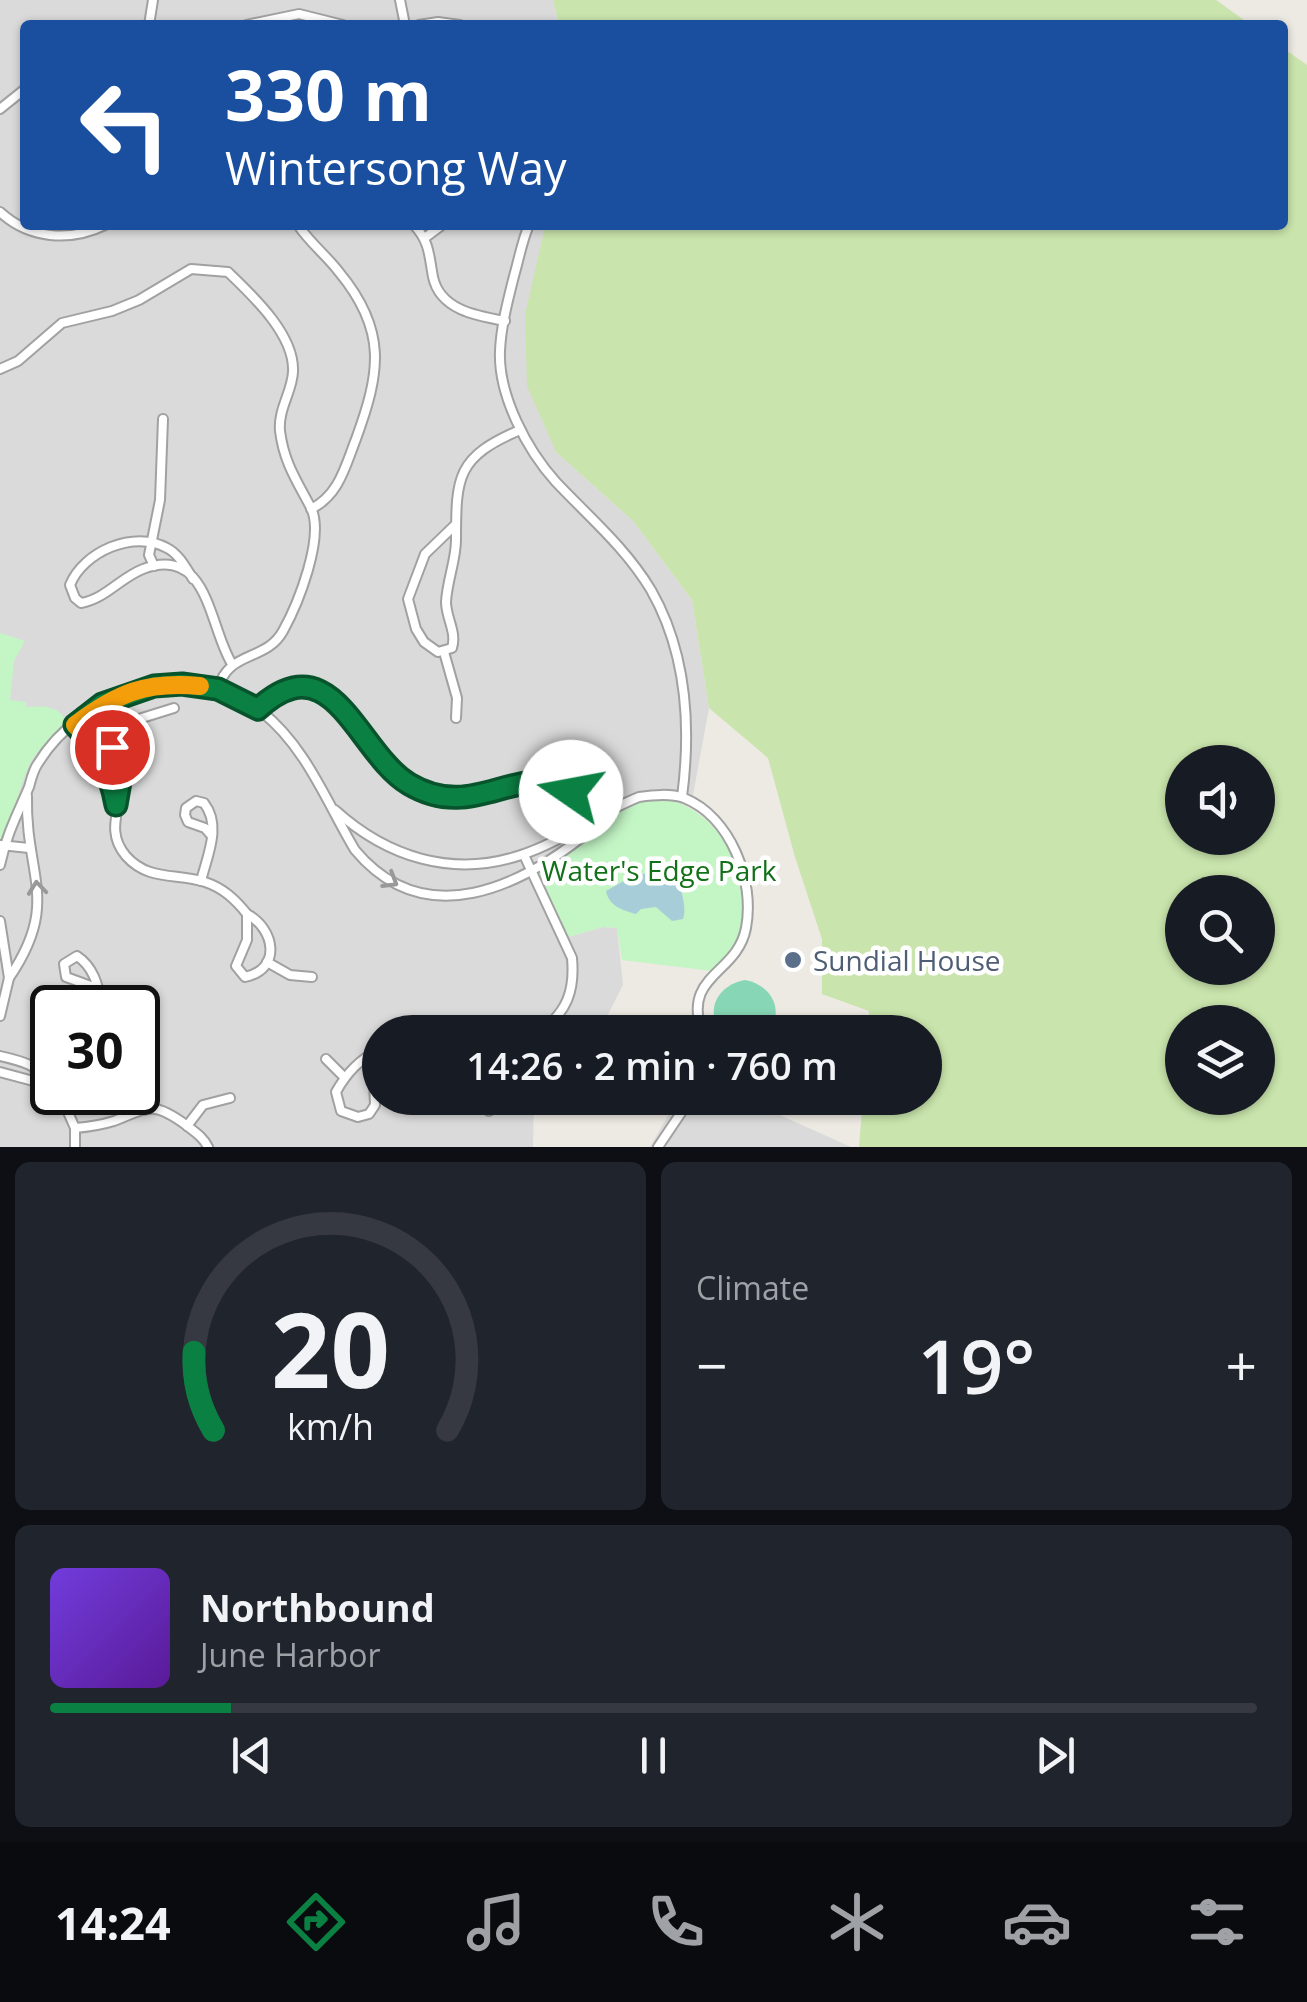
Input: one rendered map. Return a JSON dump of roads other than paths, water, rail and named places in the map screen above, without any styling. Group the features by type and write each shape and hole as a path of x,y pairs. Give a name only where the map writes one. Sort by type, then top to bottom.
{"street":[{"path":"270,20 299,14 323,20"},
{"path":"0,109 20,93"},
{"path":"28,230 68,236 94,230"},
{"path":"302,230 349,283 374,340 378,369 340,479 328,500 312,509"},
{"path":"419,230 426,237 434,282 441,295 454,307 505,321"},
{"path":"426,237 435,230"},
{"path":"527,230 499,354 508,401 520,430 554,480 616,540 652,592 671,639 687,702 682,797"},
{"path":"0,368 21,358 62,323 112,312 192,269 228,272 285,335 293,374 280,412 280,431 296,485 312,509 316,542 283,630 274,643 232,664 221,676 218,689"},
{"path":"154,566 149,555 160,500 163,419"},
{"path":"454,526 425,554 408,598 416,630 438,652 452,648 455,638 446,607 461,475 473,457 520,430"},
{"path":"193,579 168,548 153,543 119,543 86,562 70,585 81,603 95,600 142,570 154,566 180,567 200,586 232,664"},
{"path":"444,652 457,698 456,718"},
{"path":"0,865 2,846 36,765 102,704 154,686 182,684 218,689 258,709 295,746 355,850 391,884 412,892 447,897 467,895 531,872 591,830 594,820"},
{"path":"258,709 281,691 298,687 324,692 346,712 380,760 411,785 428,793 464,798 530,780 545,780 571,792 594,820"},
{"path":"95,746 128,722 174,708"},
{"path":"90,714 106,737 121,776 115,837 129,859 149,873 201,880 233,897 253,916 270,938 271,951 252,977 239,973 236,966 247,940 247,914"},
{"path":"75,725 95,746 112,782 116,805"},
{"path":"0,1016 9,978 34,934 38,913 40,894 29,848 27,792"},
{"path":"332,806 374,842 424,861 463,865 524,855 639,797 682,797 720,826 744,872 747,898 741,943 732,958 708,976 700,991 697,1015"},
{"path":"201,880 212,836 209,809 196,801 190,804 185,815 188,822 205,828 212,836"},
{"path":"2,846 29,848"},
{"path":"524,855 572,958 573,992 561,1015"},
{"path":"0,920 9,978"},
{"path":"76,956 85,961 99,989 66,978 64,964 76,956"},
{"path":"266,962 290,975 312,977"},
{"path":"0,1056 30,1064"},
{"path":"326,1059 344,1077"},
{"path":"362,1059 336,1092 341,1111 358,1117 365,1115"},
{"path":"0,1072 30,1080"},
{"path":"187,1126 202,1105 230,1098"},
{"path":"75,1128 99,1125 152,1107 187,1126 208,1147"},
{"path":"69,1115 75,1128 75,1147"},
{"path":"658,1147 680,1115"}],"water":[{"path":"674,869 680,888 683,919 672,921 656,907 641,909 636,914 610,900 606,891 638,873"}],"place":[{"name":"Sundial House","path":"793,960"}],"park label":[{"name":"Water's Edge Park","path":"659,870"}]}
